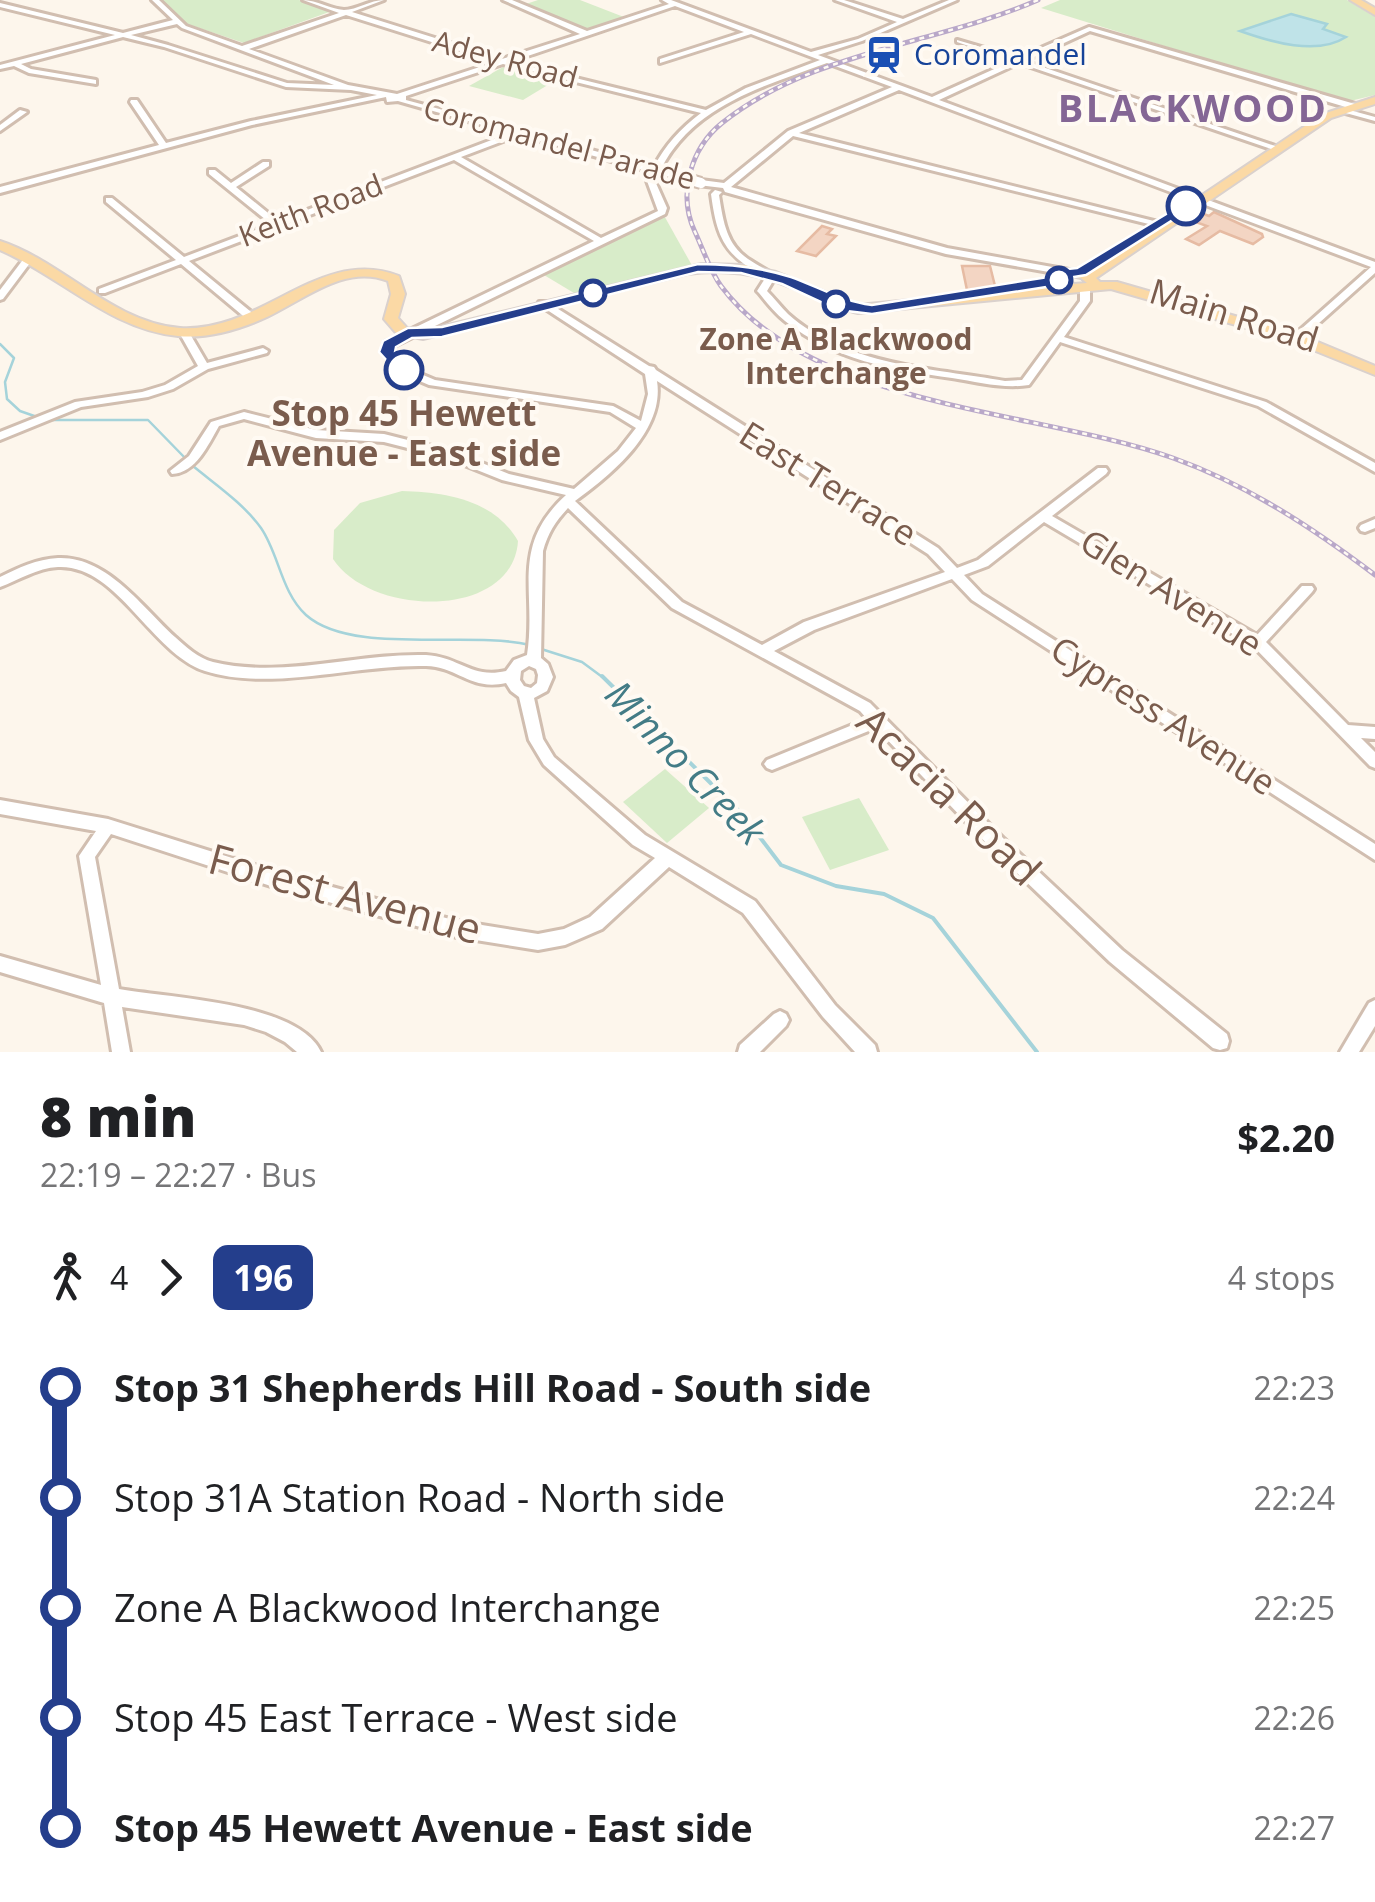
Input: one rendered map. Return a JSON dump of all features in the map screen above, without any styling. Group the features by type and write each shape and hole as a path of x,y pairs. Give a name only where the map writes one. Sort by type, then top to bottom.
{"main road":[{"path":"1358,0 1375,10"},
{"path":"1082,278 1278,148 1348,108 1375,100"},
{"path":"1082,278 1161,225"},
{"path":"0,245 88,296 154,326 185,334 252,318 320,285 372,272 386,275 397,284 391,320 408,333"},
{"name":"Main Road","path":"408,333 708,267 741,268 858,308 996,293 1082,278 1299,336 1375,363"},
{"name":"Main Road","path":"1299,336 1375,371"}],"street":[{"name":"Coromandel Parade","path":"155,0 176,22 347,88 946,251 1082,278"},
{"name":"Adey Road","path":"306,0 503,62 706,112"},
{"path":"244,48 380,0"},
{"path":"506,0 587,34"},
{"path":"665,0 1375,267 1299,336"},
{"path":"838,0 902,22"},
{"path":"812,54 860,40 954,0"},
{"path":"0,190 250,122 394,98 675,4"},
{"path":"0,6 166,46 286,85 347,88"},
{"path":"0,67 176,22"},
{"path":"932,100 1089,28 1375,119"},
{"path":"663,61 750,32"},
{"path":"959,41 1278,148"},
{"path":"429,329 662,212 664,208 651,181 684,126 706,112 828,60"},
{"path":"15,64 28,71 93,82"},
{"path":"899,87 792,133 714,194 723,242 770,276 762,291 786,320 826,342 894,368 939,370 1017,385 1025,382 1081,307 1082,278"},
{"path":"134,102 151,134 164,147"},
{"path":"0,129 23,112"},
{"name":"Keith Road","path":"102,291 520,132"},
{"path":"792,133 1161,225"},
{"path":"454,157 600,242"},
{"path":"230,187 266,164"},
{"path":"212,172 277,224"},
{"path":"109,200 252,318"},
{"path":"0,297 28,258"},
{"name":"East Terrace","path":"543,304 933,550 956,574"},
{"path":"408,333 389,344 387,352 405,371 419,377 613,409 642,426"},
{"path":"185,334 204,367"},
{"path":"1057,338 1262,404 1375,468"},
{"path":"0,436 78,404 169,387 204,367 263,351"},
{"path":"511,676 514,686 525,691 542,686 548,677 535,652 538,551 548,522 626,453 642,426 654,391 650,369"},
{"path":"185,465 215,424 244,416 316,434 415,444 573,498"},
{"path":"763,651 808,626 983,563 1102,471"},
{"name":"Acacia Road","path":"573,498 677,605 865,707 998,844 1116,956 1220,1041"},
{"name":"Glen Avenue","path":"1045,516 1258,642 1375,762"},
{"path":"0,582 44,563 70,560 96,568 170,641 210,667 272,670 432,661 490,682 511,676 535,652"},
{"name":"Cypress Avenue","path":"956,574 977,597 1375,853"},
{"path":"1258,642 1307,589"},
{"path":"525,691 536,740 549,762 666,859 749,907 828,1011 868,1052"},
{"path":"772,764 878,720"},
{"path":"1346,731 1375,733"},
{"name":"Forest Avenue","path":"0,807 108,826 277,880 439,924 538,942 565,937 596,923 666,859"},
{"path":"108,826 86,856 120,1052"},
{"path":"0,964 111,996 260,1020 292,1032 312,1052"},
{"path":"1349,1052 1375,1009"},
{"path":"748,1052 780,1020"}],"green space":[{"path":"160,0 299,0 332,11 244,43 181,22"},
{"path":"538,0 580,0 629,19 587,34 520,6"},
{"path":"1060,0 1347,0 1375,17 1375,95 1346,102 1041,8"},
{"path":"503,67 556,80 523,100 469,86"},
{"path":"662,212 694,269 579,296 539,272"},
{"path":"402,491 452,496 496,516 518,541 510,567 492,585 468,597 438,601 407,600 378,592 352,578 333,559 334,530 360,503"},
{"path":"665,769 709,808 667,843 623,802"},
{"path":"859,798 889,850 830,870 802,817"}],"water":[{"path":"1291,14 1327,24 1323,29 1346,37 1322,46 1308,46 1280,43 1240,31"}],"building":[{"path":"1214,212 1263,237 1253,244 1220,231 1199,245 1186,239 1207,226 1190,220 1201,213 1209,216"},
{"path":"822,226 832,229 827,234 836,236 816,256 797,251"},
{"path":"962,266 990,266 995,286 967,290"}],"waterway":[{"name":"Minno Creek","path":"0,344 14,358 5,382 7,399 20,411 40,418"},
{"name":"Minno Creek","path":"48,420 148,420 187,460"},
{"name":"Minno Creek","path":"193,466 254,519 267,538 298,606 326,627 381,639 530,645"},
{"name":"Minno Creek","path":"538,648 582,662 605,679"},
{"name":"Minno Creek","path":"602,676 743,815 781,865 836,886 884,894 933,918 1037,1052"}],"railway":[{"path":"1038,0 834,64 757,99 722,123 702,145 687,187 690,217 717,280 761,326 811,358 930,400 1119,442 1173,458 1278,509 1375,575"}],"bus line":[{"name":"196","path":"404,370 387,352 389,344 408,333 442,332 698,268 741,268 788,281 844,306 872,309 996,293 1059,280 1063,274 1080,272 1186,206"}],"place":[{"name":"Coromandel","path":"884,55"},
{"name":"Zone A Blackwood Interchange","path":"836,304"},
{"name":"Stop 45 Hewett Avenue - East side","path":"404,370"}],"district":[{"name":"BLACKWOOD","path":"1193,109"}]}
